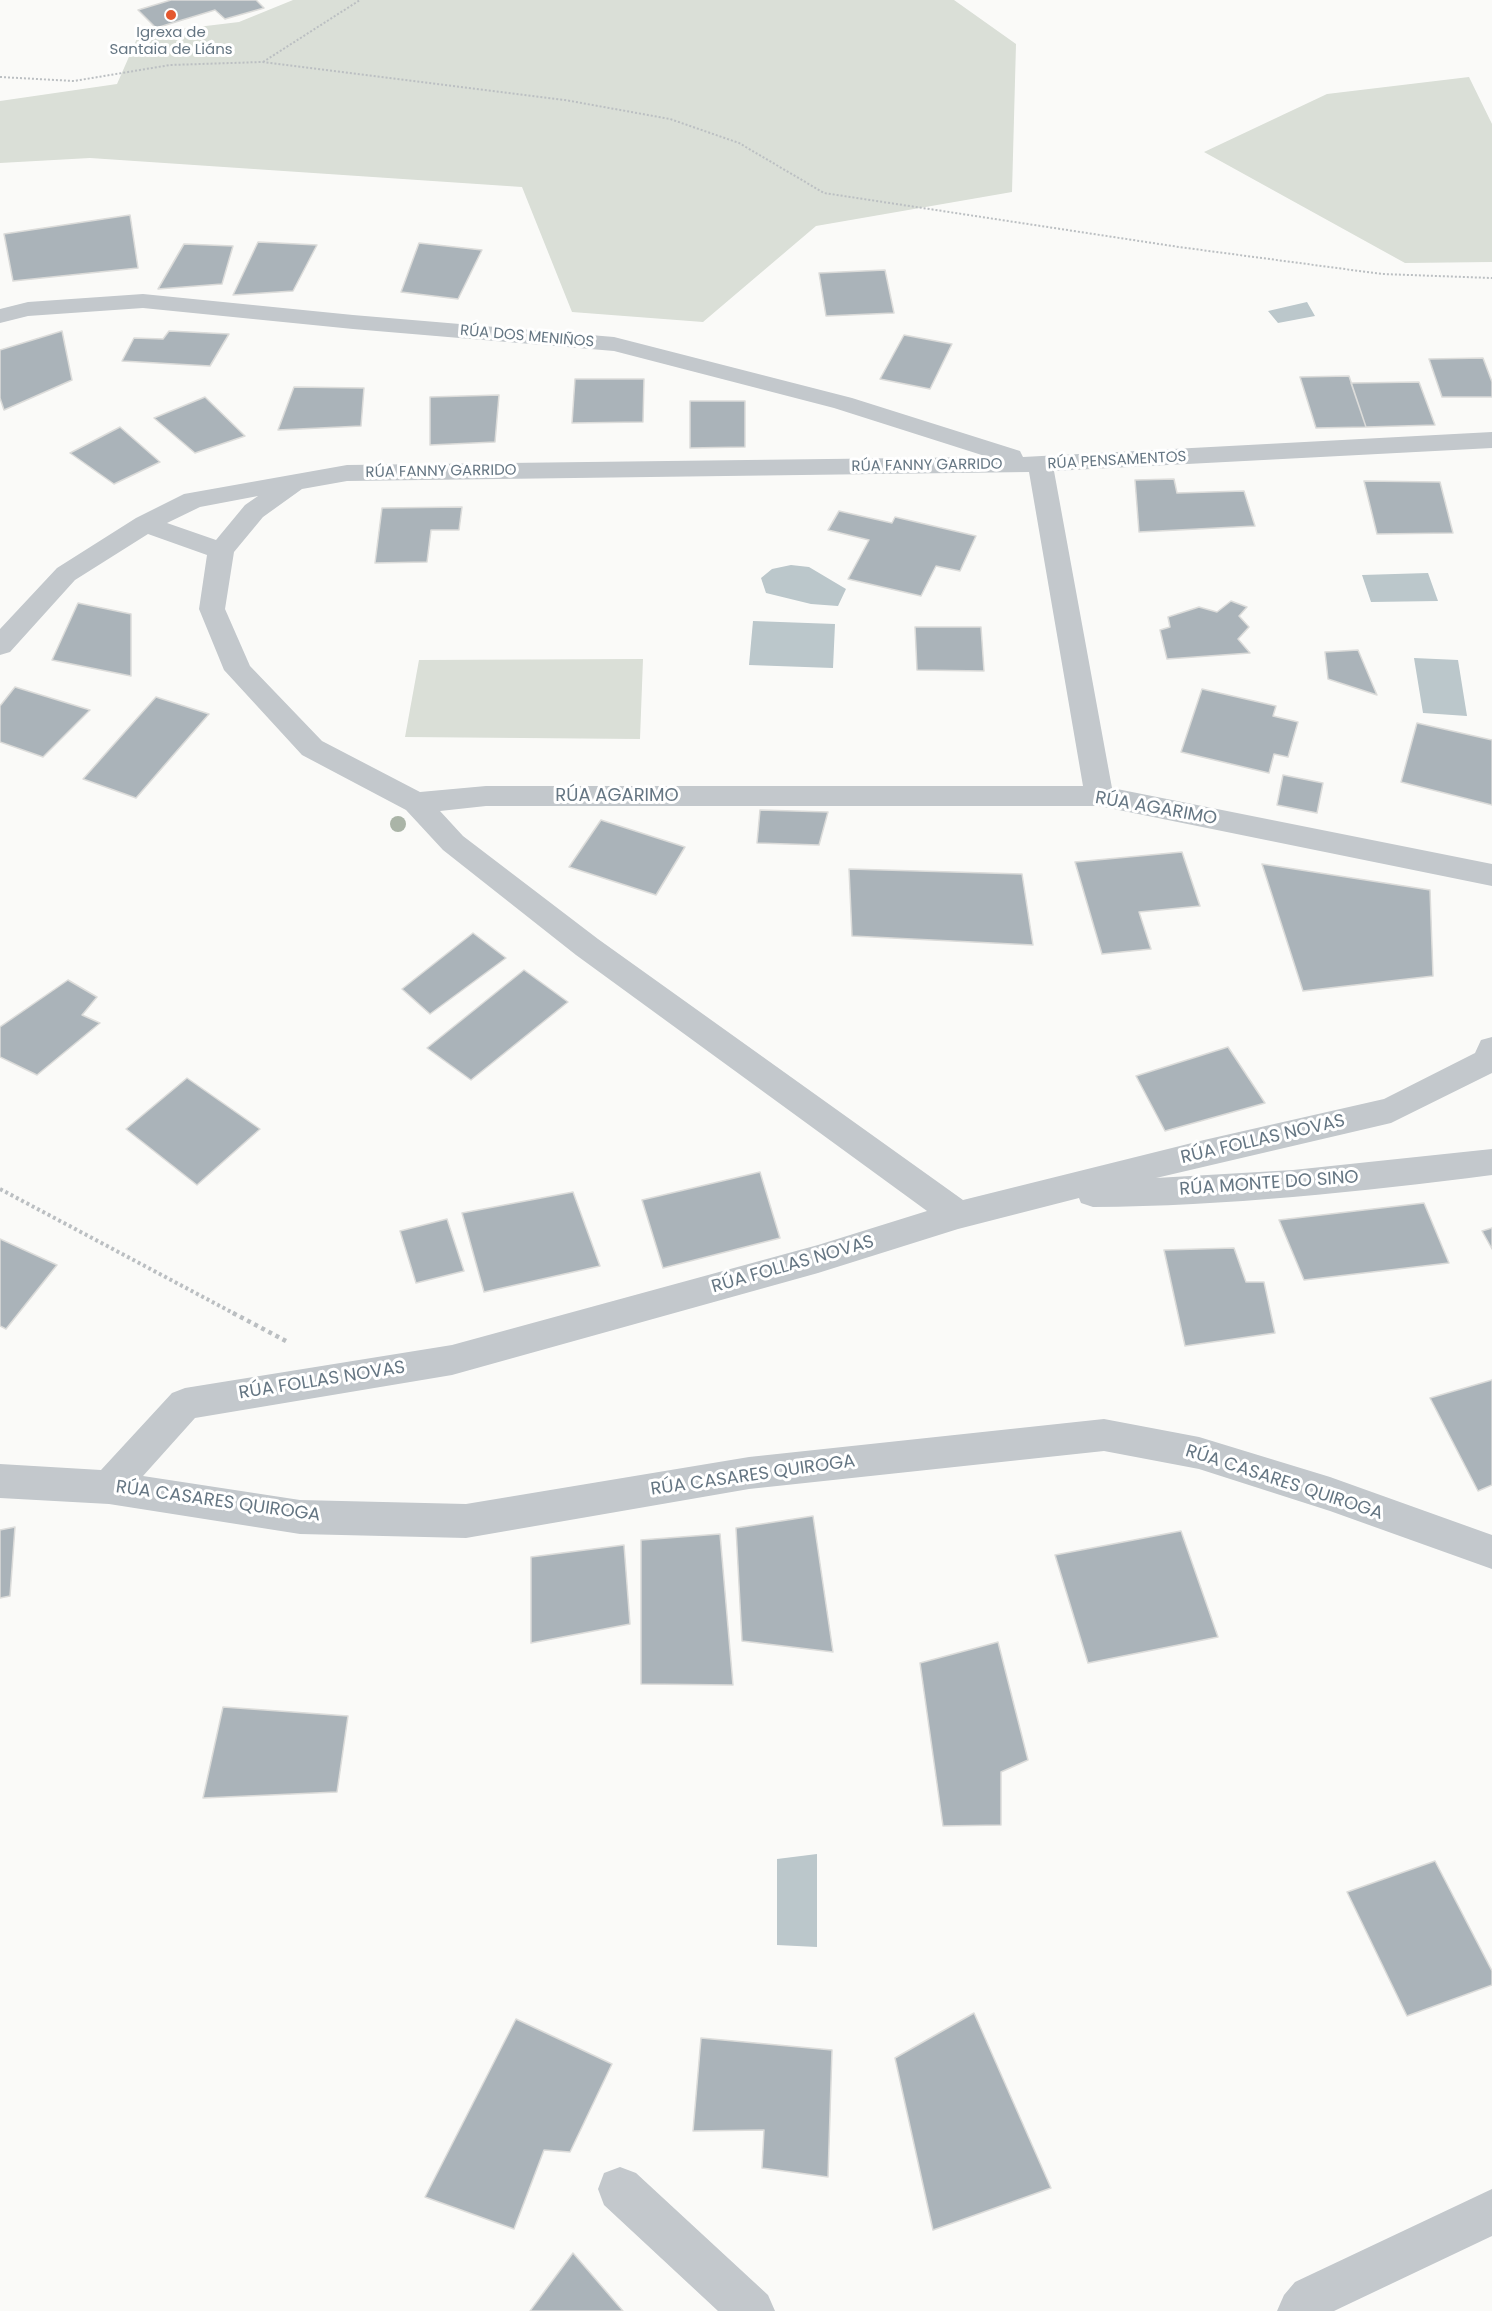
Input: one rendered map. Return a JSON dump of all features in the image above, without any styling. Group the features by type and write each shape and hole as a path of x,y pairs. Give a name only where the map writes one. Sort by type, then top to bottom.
{"street":[{"name":"RÚA DOS MENIÑOS","path":"0,316 28,309 143,301 353,322 614,344 843,403 1040,464"},
{"name":"RÚA PENSAMENTOS","path":"1099,796 1040,464 1492,440"},
{"name":"RÚA FANNY GARRIDO","path":"221,551 254,511 294,482 347,473 1040,464"},
{"path":"0,646 66,574 145,524 193,500 294,482"},
{"path":"145,524 221,551 212,609 238,670 312,748 416,802 453,843 587,948 958,1215"},
{"name":"RÚA AGARIMO","path":"416,802 486,796 1099,796 1492,875"},
{"name":"RÚA FOLLAS NOVAS","path":"109,1487 185,1404 452,1360 818,1259 958,1215 1391,1110 1487,1061 1492,1049"},
{"name":"RÚA MONTE DO SINO","path":"1046,1192 1139,1193 1348,1179 1492,1162"},
{"name":"RÚA CASARES QUIROGA","path":"0,1481 109,1487 300,1517 466,1521 749,1473 1104,1435 1199,1453 1330,1494 1492,1552"},
{"path":"620,2189 752,2311"},
{"path":"1300,2311 1311,2298 1492,2212"}],"path":[{"path":"262,62 360,0"},
{"path":"0,76 74,81 170,65 262,62 565,100 670,119 739,143 824,193 1179,247 1382,274 1492,278"},
{"path":"0,1188 353,1377"}],"shaded area":[{"path":"293,0 954,0 1016,44 1012,192 816,226 703,322 572,312 522,187 90,158 0,163 0,101 117,84 139,34 239,22"},
{"path":"1469,77 1492,124 1492,262 1405,263 1204,152 1327,94"},
{"path":"1307,302 1315,316 1278,323 1268,311"},
{"path":"791,565 809,567 846,589 838,606 811,604 766,593 761,578 772,569"},
{"path":"1428,573 1438,601 1371,602 1362,575"},
{"path":"753,621 835,624 833,668 749,665"},
{"path":"1414,658 1458,660 1467,716 1423,713"},
{"path":"643,659 640,739 405,737 419,660"},
{"path":"817,1854 817,1947 777,1945 777,1859"}],"building":[{"name":"Igrexa de Santaia de Liáns","path":"171,0 256,0 264,8 225,19 215,10 156,28 138,10"},
{"path":"130,215 138,268 13,281 4,234"},
{"path":"258,242 317,245 293,291 233,295"},
{"path":"419,243 482,250 458,299 401,292"},
{"path":"184,244 233,246 222,284 158,289"},
{"path":"885,270 894,313 826,316 819,273"},
{"path":"62,331 72,380 4,410 0,398 0,350"},
{"path":"169,331 229,334 210,366 122,361 134,338 163,339"},
{"path":"904,335 952,344 930,389 880,379"},
{"path":"1483,358 1492,382 1492,397 1442,397 1429,359"},
{"path":"1349,376 1366,427 1316,428 1300,377"},
{"path":"575,379 644,379 643,422 572,423"},
{"path":"1419,382 1435,425 1366,427 1351,383"},
{"path":"294,387 364,388 361,426 278,430"},
{"path":"499,395 495,442 430,445 430,397"},
{"path":"205,397 245,436 195,453 154,418"},
{"path":"690,401 745,401 745,447 690,448"},
{"path":"120,427 160,462 114,484 70,453"},
{"path":"1174,479 1177,493 1244,491 1255,526 1139,532 1135,480"},
{"path":"1364,481 1440,482 1453,533 1377,534"},
{"path":"462,507 459,530 431,530 427,562 375,563 382,508"},
{"path":"839,511 892,523 895,517 976,536 960,571 936,566 921,596 848,579 869,540 828,530"},
{"path":"1231,601 1247,607 1239,616 1249,627 1238,639 1250,653 1167,659 1160,630 1170,627 1168,617 1199,607 1217,612"},
{"path":"78,603 131,614 131,676 52,660"},
{"path":"915,627 981,627 984,671 917,670"},
{"path":"1358,650 1377,695 1328,679 1325,652"},
{"path":"15,687 90,710 43,757 0,742 0,706"},
{"path":"1202,689 1276,706 1273,716 1298,722 1288,757 1274,754 1269,773 1181,752"},
{"path":"156,697 209,714 136,798 83,779"},
{"path":"1417,723 1492,740 1492,805 1401,782"},
{"path":"1283,775 1323,783 1317,813 1277,805"},
{"path":"760,810 828,812 819,845 757,843"},
{"path":"601,820 685,847 656,895 569,867"},
{"path":"1182,852 1200,906 1139,912 1151,949 1102,954 1075,862"},
{"path":"1262,864 1430,890 1433,976 1303,991"},
{"path":"849,869 1022,874 1033,945 852,936"},
{"path":"473,933 506,958 430,1014 402,989"},
{"path":"524,970 568,1002 471,1080 427,1048"},
{"path":"68,980 97,997 82,1015 100,1023 37,1075 0,1057 0,1027"},
{"path":"1228,1047 1265,1103 1165,1131 1136,1076"},
{"path":"187,1078 260,1129 197,1185 126,1129"},
{"path":"760,1172 780,1238 663,1268 642,1200"},
{"path":"573,1192 600,1266 484,1292 462,1213"},
{"path":"1424,1203 1449,1263 1304,1280 1279,1220"},
{"path":"447,1219 464,1271 416,1283 400,1231"},
{"path":"1492,1228 1492,1249 1482,1231"},
{"path":"0,1239 57,1265 6,1329 0,1326"},
{"path":"1234,1248 1246,1282 1264,1282 1275,1333 1185,1346 1164,1250"},
{"path":"1492,1380 1492,1485 1478,1491 1430,1398"},
{"path":"813,1516 833,1652 742,1641 736,1528"},
{"path":"15,1527 10,1596 0,1598 0,1530"},
{"path":"1181,1531 1218,1637 1088,1663 1055,1555"},
{"path":"720,1534 733,1685 641,1684 641,1540"},
{"path":"624,1545 630,1624 531,1643 531,1557"},
{"path":"998,1642 1028,1760 1001,1772 1001,1825 943,1826 920,1663"},
{"path":"223,1707 348,1716 337,1792 203,1798"},
{"path":"1435,1861 1492,1971 1492,1985 1407,2016 1347,1892"},
{"path":"974,2013 1051,2188 933,2230 895,2058"},
{"path":"516,2019 612,2064 570,2152 544,2150 514,2229 425,2197"},
{"path":"701,2038 832,2050 828,2177 762,2168 764,2130 693,2131"},
{"path":"573,2253 623,2311 530,2311"}],"place":[{"name":"Igrexa de Santaia de Liáns","path":"171,15"}]}
